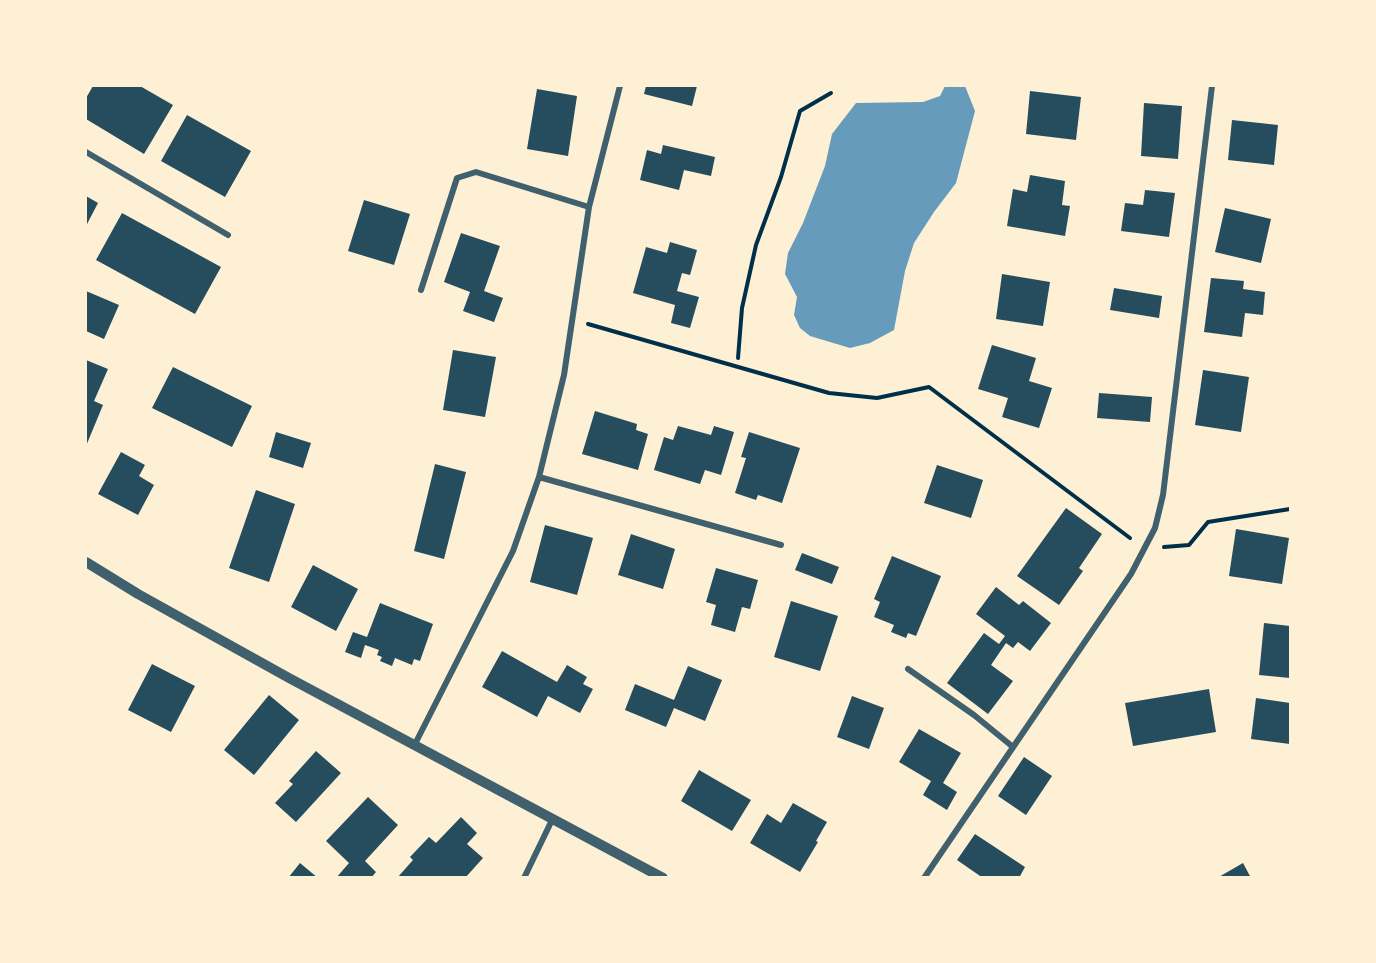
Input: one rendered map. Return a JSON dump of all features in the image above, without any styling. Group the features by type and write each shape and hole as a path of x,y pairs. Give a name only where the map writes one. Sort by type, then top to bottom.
{"street":[{"path":"415,744 513,550 539,477 564,375 589,207 620,86"},
{"path":"924,878 1131,574 1155,528 1163,495 1212,86"},
{"path":"86,152 228,235"},
{"path":"422,290 457,178 476,172 589,207"},
{"path":"539,477 781,545"},
{"path":"86,562 138,594 289,678 663,878"},
{"path":"908,669 974,715 1013,747"},
{"path":"524,878 553,818"}],"path":[{"path":"738,358 742,308 756,245 781,177 800,111 831,93"},
{"path":"573,320 829,393 877,398 929,387 1145,549 1189,545 1208,522 1290,509"}],"water":[{"path":"945,86 965,86 975,111 956,183 914,243 905,271 894,330 870,343 850,348 810,336 800,328 794,315 797,297 785,274 788,253 803,223 825,166 832,134 856,103 923,102 940,96"}],"building":[{"path":"93,86 140,86 173,105 144,154 86,119 86,98"},
{"path":"646,86 697,86 692,106 644,94"},
{"path":"537,89 577,96 568,156 527,149"},
{"path":"1030,91 1081,97 1076,140 1026,134"},
{"path":"1144,103 1182,106 1178,159 1141,156"},
{"path":"187,115 251,151 225,197 161,161"},
{"path":"1232,120 1278,125 1274,165 1228,160"},
{"path":"663,145 715,157 711,176 684,170 679,190 640,180 647,150 661,154"},
{"path":"1030,175 1065,181 1062,205 1070,206 1065,236 1007,226 1013,189 1027,192"},
{"path":"1145,190 1175,193 1169,237 1121,231 1125,203 1143,205"},
{"path":"86,196 98,203 86,226"},
{"path":"364,200 410,214 394,265 348,251"},
{"path":"1225,208 1271,219 1261,263 1215,252"},
{"path":"122,213 221,267 195,314 96,260"},
{"path":"461,233 500,246 484,291 503,298 494,322 463,311 470,292 444,282"},
{"path":"670,242 697,250 690,275 682,273 677,291 699,297 690,328 671,323 675,305 633,293 646,247 667,253"},
{"path":"1002,274 1050,282 1043,326 996,319"},
{"path":"1211,278 1244,281 1243,289 1265,292 1263,315 1245,313 1242,337 1204,332"},
{"path":"1114,288 1162,296 1159,318 1110,310"},
{"path":"86,291 119,305 104,339 86,331"},
{"path":"992,345 1036,358 1029,381 1052,388 1039,428 1002,417 1008,398 978,389"},
{"path":"453,350 496,357 485,417 443,410"},
{"path":"86,360 108,369 94,401 103,405 86,446"},
{"path":"173,367 252,406 232,447 152,408"},
{"path":"1203,370 1249,377 1241,432 1195,425"},
{"path":"1099,393 1152,397 1150,422 1097,418"},
{"path":"595,411 637,424 636,430 648,434 638,470 582,454"},
{"path":"678,426 711,435 714,426 734,432 721,475 705,470 700,484 654,470 664,437 673,440"},
{"path":"276,432 311,443 303,468 269,457"},
{"path":"749,432 800,448 782,503 758,495 756,500 735,493 746,458 741,457"},
{"path":"121,452 145,465 139,476 154,485 138,515 98,494"},
{"path":"435,464 466,472 444,559 414,551"},
{"path":"937,465 983,480 971,518 924,503"},
{"path":"256,490 295,504 269,582 229,568"},
{"path":"1066,508 1102,534 1079,568 1083,571 1059,605 1017,576"},
{"path":"545,525 593,538 577,595 530,582"},
{"path":"1236,529 1289,538 1282,584 1229,576"},
{"path":"631,534 675,549 663,589 618,575"},
{"path":"802,553 839,567 832,584 795,570"},
{"path":"892,556 941,576 916,636 908,633 906,638 891,632 894,625 874,617 880,602 874,599"},
{"path":"313,565 358,589 336,631 291,607"},
{"path":"716,568 758,580 750,609 742,607 735,632 711,625 716,605 706,602"},
{"path":"996,587 1019,605 1023,601 1051,623 1030,651 1018,642 1013,648 1006,643 991,665 1013,681 988,714 947,683 984,633 999,644 1005,636 976,614"},
{"path":"791,601 838,616 820,671 774,657"},
{"path":"380,603 433,624 420,661 414,659 412,665 395,658 392,666 380,661 382,657 377,655 379,650 365,645 361,658 345,652 353,632 367,637"},
{"path":"1264,623 1290,626 1290,678 1259,675"},
{"path":"502,651 557,682 567,665 587,677 583,684 593,689 580,713 548,696 537,717 482,687"},
{"path":"152,664 195,686 171,732 128,710"},
{"path":"688,666 722,680 705,721 674,708 666,727 625,710 635,684 674,700"},
{"path":"1209,689 1216,732 1133,746 1125,703"},
{"path":"269,695 299,720 254,775 224,750"},
{"path":"852,696 884,708 869,749 837,737"},
{"path":"1256,698 1290,703 1290,744 1251,739"},
{"path":"919,729 961,753 943,783 957,792 947,810 923,795 931,781 899,762"},
{"path":"316,751 341,773 296,822 275,803 293,784 289,781"},
{"path":"1024,757 1052,776 1026,815 998,796"},
{"path":"699,770 751,800 732,831 681,801"},
{"path":"368,797 398,825 365,861 376,872 371,878 336,878 349,863 326,841"},
{"path":"793,803 827,822 800,872 750,843 767,814 781,823"},
{"path":"461,817 477,833 467,844 483,858 465,878 397,878 413,860 410,857 429,837 436,843"},
{"path":"975,834 1025,867 1019,878 983,878 957,860"},
{"path":"300,863 318,878 288,878"},
{"path":"1243,863 1251,878 1217,878"}]}
